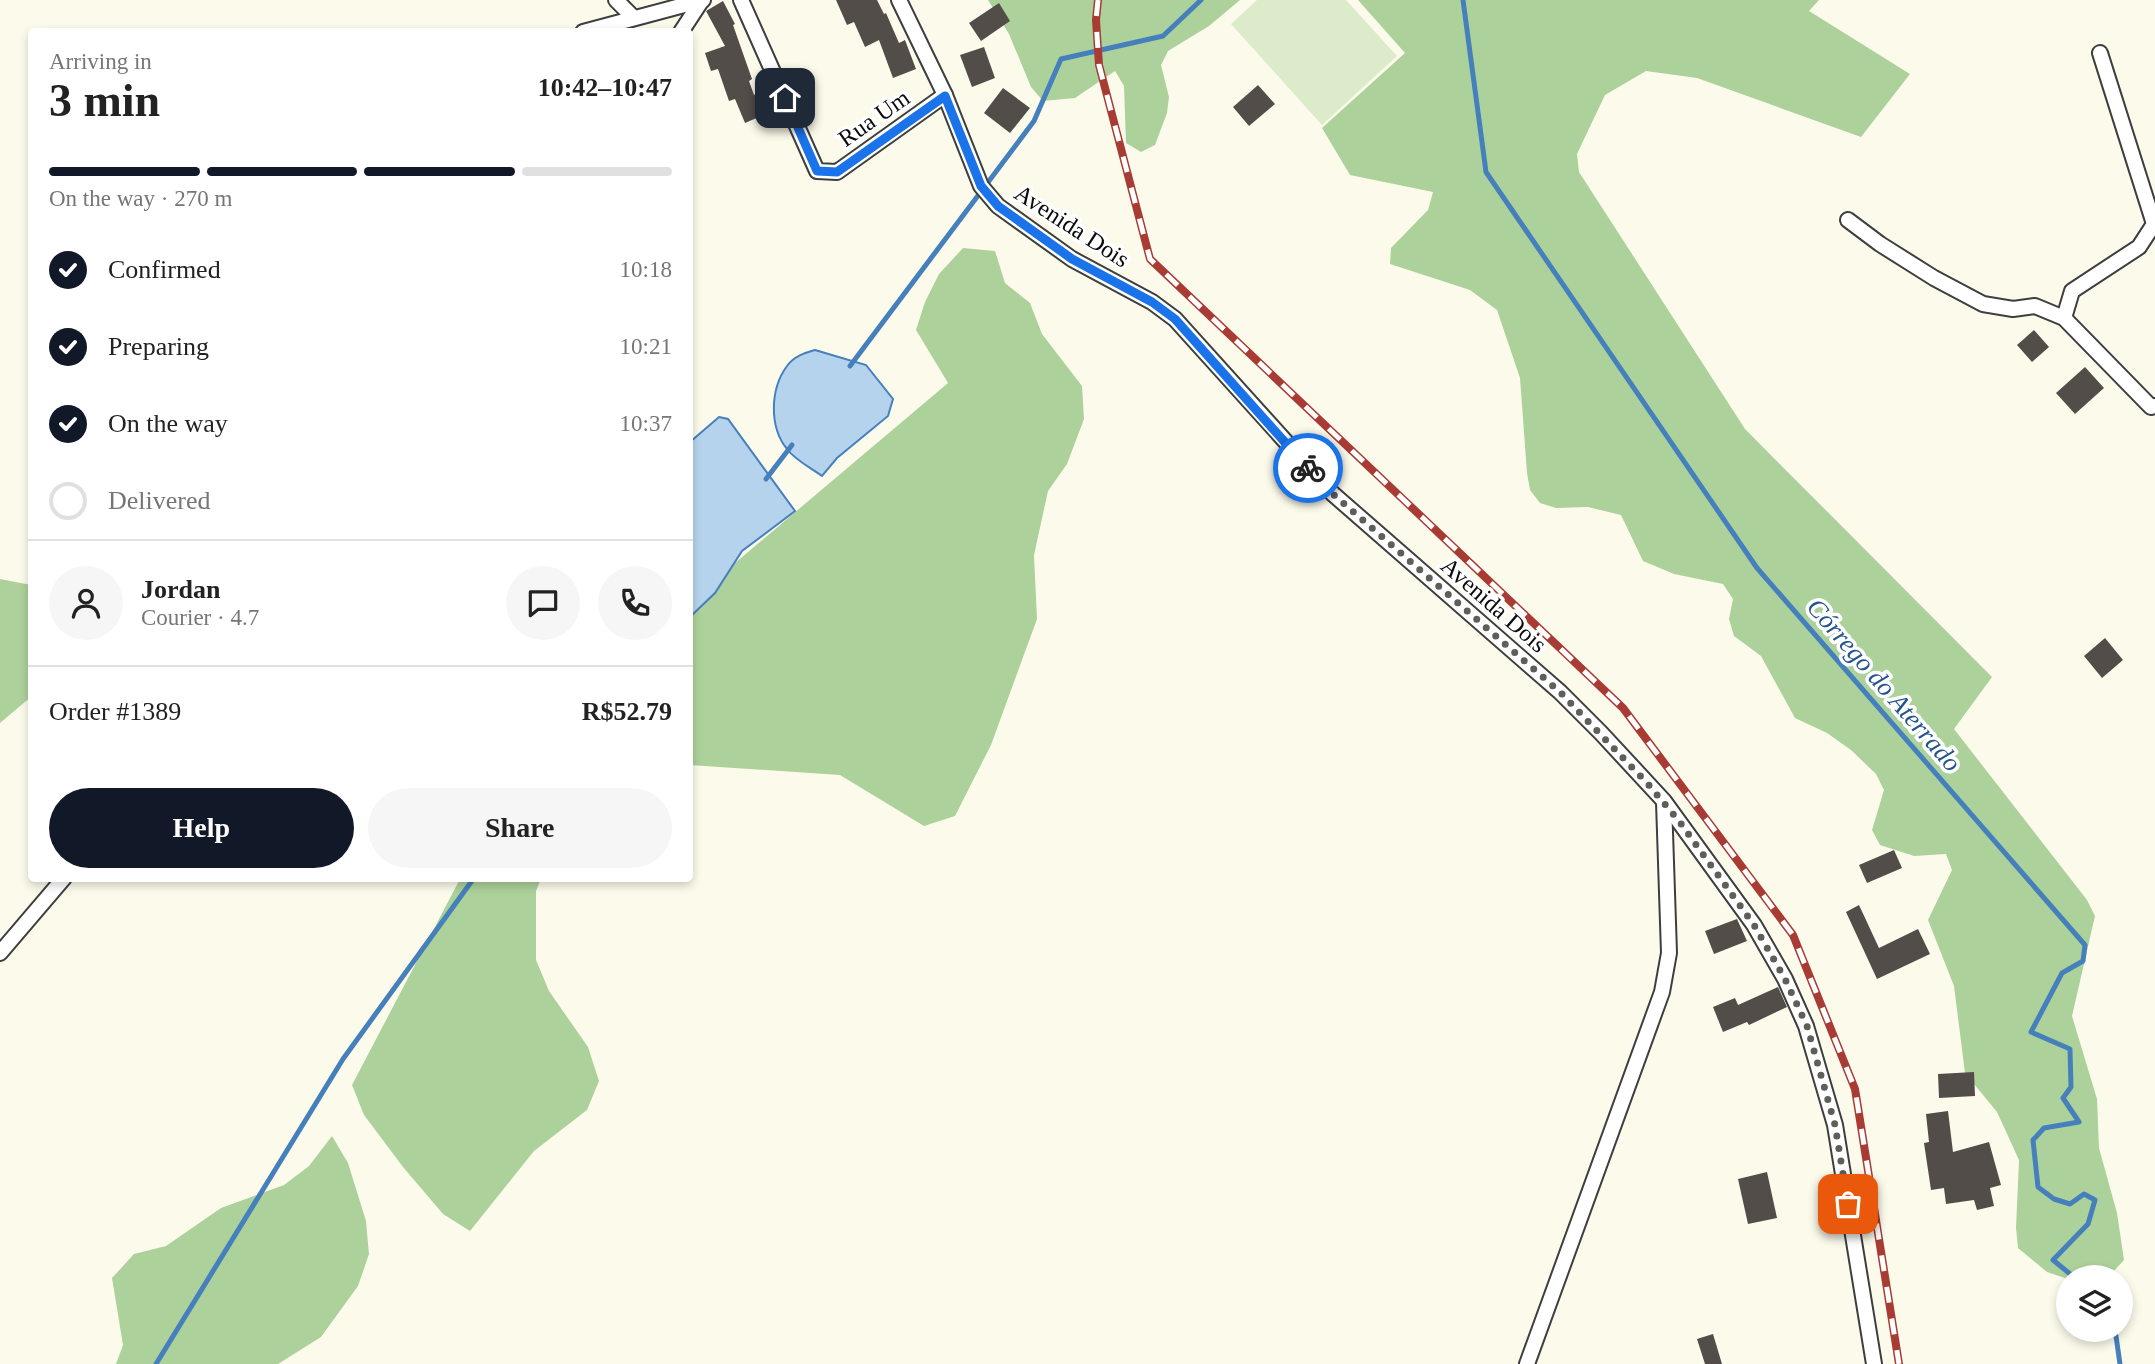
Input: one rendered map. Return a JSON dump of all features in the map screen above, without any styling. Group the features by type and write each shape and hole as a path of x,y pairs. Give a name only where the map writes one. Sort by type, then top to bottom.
{"street":[{"path":"616,0 634,18"},
{"path":"598,28 703,0"},
{"path":"684,28 703,0"},
{"name":"Rua Um","path":"741,0 817,171 837,172 945,96"},
{"name":"Avenida Dois","path":"900,0 945,96 984,191 998,206 1072,259 1152,302 1175,319 1333,494 1560,692 1601,733 1664,801 1754,925 1785,979 1807,1026 1835,1125 1874,1364"},
{"path":"2064,318 2072,291 2139,247 2154,224 2100,53"},
{"path":"1848,220 1934,278 1983,304 2012,309 2035,306 2064,318 2151,407 2155,406"},
{"path":"1527,1364 1662,992 1669,953 1664,801"},
{"path":"0,953 61,882"}],"green space":[{"path":"988,0 1240,0 1209,26 1168,51 1161,65 1169,97 1167,113 1155,145 1141,152 1126,143 1124,86 1115,71 1075,98 1043,101 1031,87 1009,34"},
{"path":"1257,0 1346,0 1397,56 1322,125 1231,24"},
{"path":"1358,0 1819,0 1809,11 1910,74 1861,137 1697,78 1646,71 1605,95 1577,154 1579,172 1745,429 1992,677 1954,729 2087,900 2095,916 2072,1016 2097,1099 2099,1148 2117,1213 2124,1260 2119,1265 2056,1265 2056,1275 2047,1272 2018,1248 2016,1228 2019,1160 1997,1112 1965,1073 1954,986 1928,920 1952,870 1946,854 1914,856 1880,845 1872,830 1884,790 1876,774 1851,750 1827,733 1795,718 1761,656 1734,636 1729,619 1733,599 1723,584 1674,574 1643,561 1621,515 1588,507 1556,508 1540,503 1530,490 1527,473 1520,378 1497,310 1470,290 1390,264 1391,248 1428,210 1433,192 1350,175 1322,128 1405,53"},
{"path":"963,248 995,251 1005,283 1030,303 1042,334 1082,386 1084,419 1067,464 1048,491 1034,555 1037,619 991,745 955,816 924,826 840,775 693,765 693,598 948,383 916,330 925,302 939,274"},
{"path":"0,579 28,584 28,699 0,723"},
{"path":"458,882 540,882 536,891 536,960 549,991 588,1047 599,1081 587,1110 534,1151 470,1231 443,1214 403,1167 364,1115 352,1085"},
{"path":"332,1136 348,1163 366,1221 369,1254 358,1286 321,1337 278,1364 116,1364 123,1345 112,1278 134,1254 166,1246 221,1208 284,1185 309,1166"}],"water":[{"path":"815,350 866,365 893,399 888,416 837,458 822,476 787,449 777,430 774,408 777,386 787,366 796,357"},
{"path":"719,417 728,419 795,511 742,551 715,593 693,614 693,439"}],"building":[{"path":"836,0 877,0 899,43 905,40 916,69 893,78 879,40 865,47 854,22 847,25"},
{"path":"723,1 735,24 733,25 752,79 749,81 754,95 757,93 766,114 745,123 735,99 729,101 718,69 711,71 705,53 725,46 706,11"},
{"path":"999,3 1010,21 981,41 969,23"},
{"path":"984,47 995,78 972,87 960,55"},
{"path":"1258,85 1275,104 1249,126 1233,107"},
{"path":"1003,88 1030,108 1010,133 984,113"},
{"path":"2034,330 2049,347 2032,362 2017,345"},
{"path":"2085,367 2104,388 2075,414 2056,393"},
{"path":"2105,638 2123,660 2102,678 2084,656"},
{"path":"1894,850 1902,868 1867,883 1859,865"},
{"path":"1859,905 1879,948 1918,929 1930,954 1877,979 1846,912"},
{"path":"1737,919 1747,941 1714,954 1705,931"},
{"path":"1778,987 1787,1007 1749,1025 1747,1022 1723,1032 1713,1007 1735,998 1738,1005"},
{"path":"1974,1072 1975,1096 1939,1098 1938,1074"},
{"path":"1948,1111 1953,1152 1989,1142 2001,1185 1990,1188 1994,1206 1977,1210 1974,1200 1946,1204 1944,1188 1931,1190 1924,1143 1929,1142 1926,1114"},
{"path":"1767,1172 1777,1218 1748,1224 1738,1179"},
{"path":"1713,1334 1722,1364 1705,1364 1697,1339"}],"waterway":[{"path":"850,366 1034,121 1061,59 1163,36 1201,0"},
{"name":"Córrego do Aterrado","path":"1463,0 1486,172 1757,568 2085,945 2083,961 2062,973 2031,1032 2070,1049 2071,1087 2063,1098 2079,1122 2044,1128 2033,1140 2038,1187 2054,1199 2070,1204 2084,1194 2095,1200 2088,1224 2053,1260 2059,1265"},
{"path":"766,479 792,445"},
{"path":"156,1364 343,1059 471,882"},
{"name":"Córrego do Aterrado","path":"2117,1342 2120,1364"}],"railway":[{"path":"1098,0 1096,20 1099,65 1150,259 1623,708 1793,935 1855,1089 1899,1364"}],"way so far":[{"path":"1308,468 1333,494 1560,692 1664,801 1754,925 1785,979 1807,1026 1835,1125 1848,1204"}],"route":[{"path":"785,98 817,171 837,172 945,96 981,186 988,196 1072,259 1152,302 1175,319 1308,468"}]}
